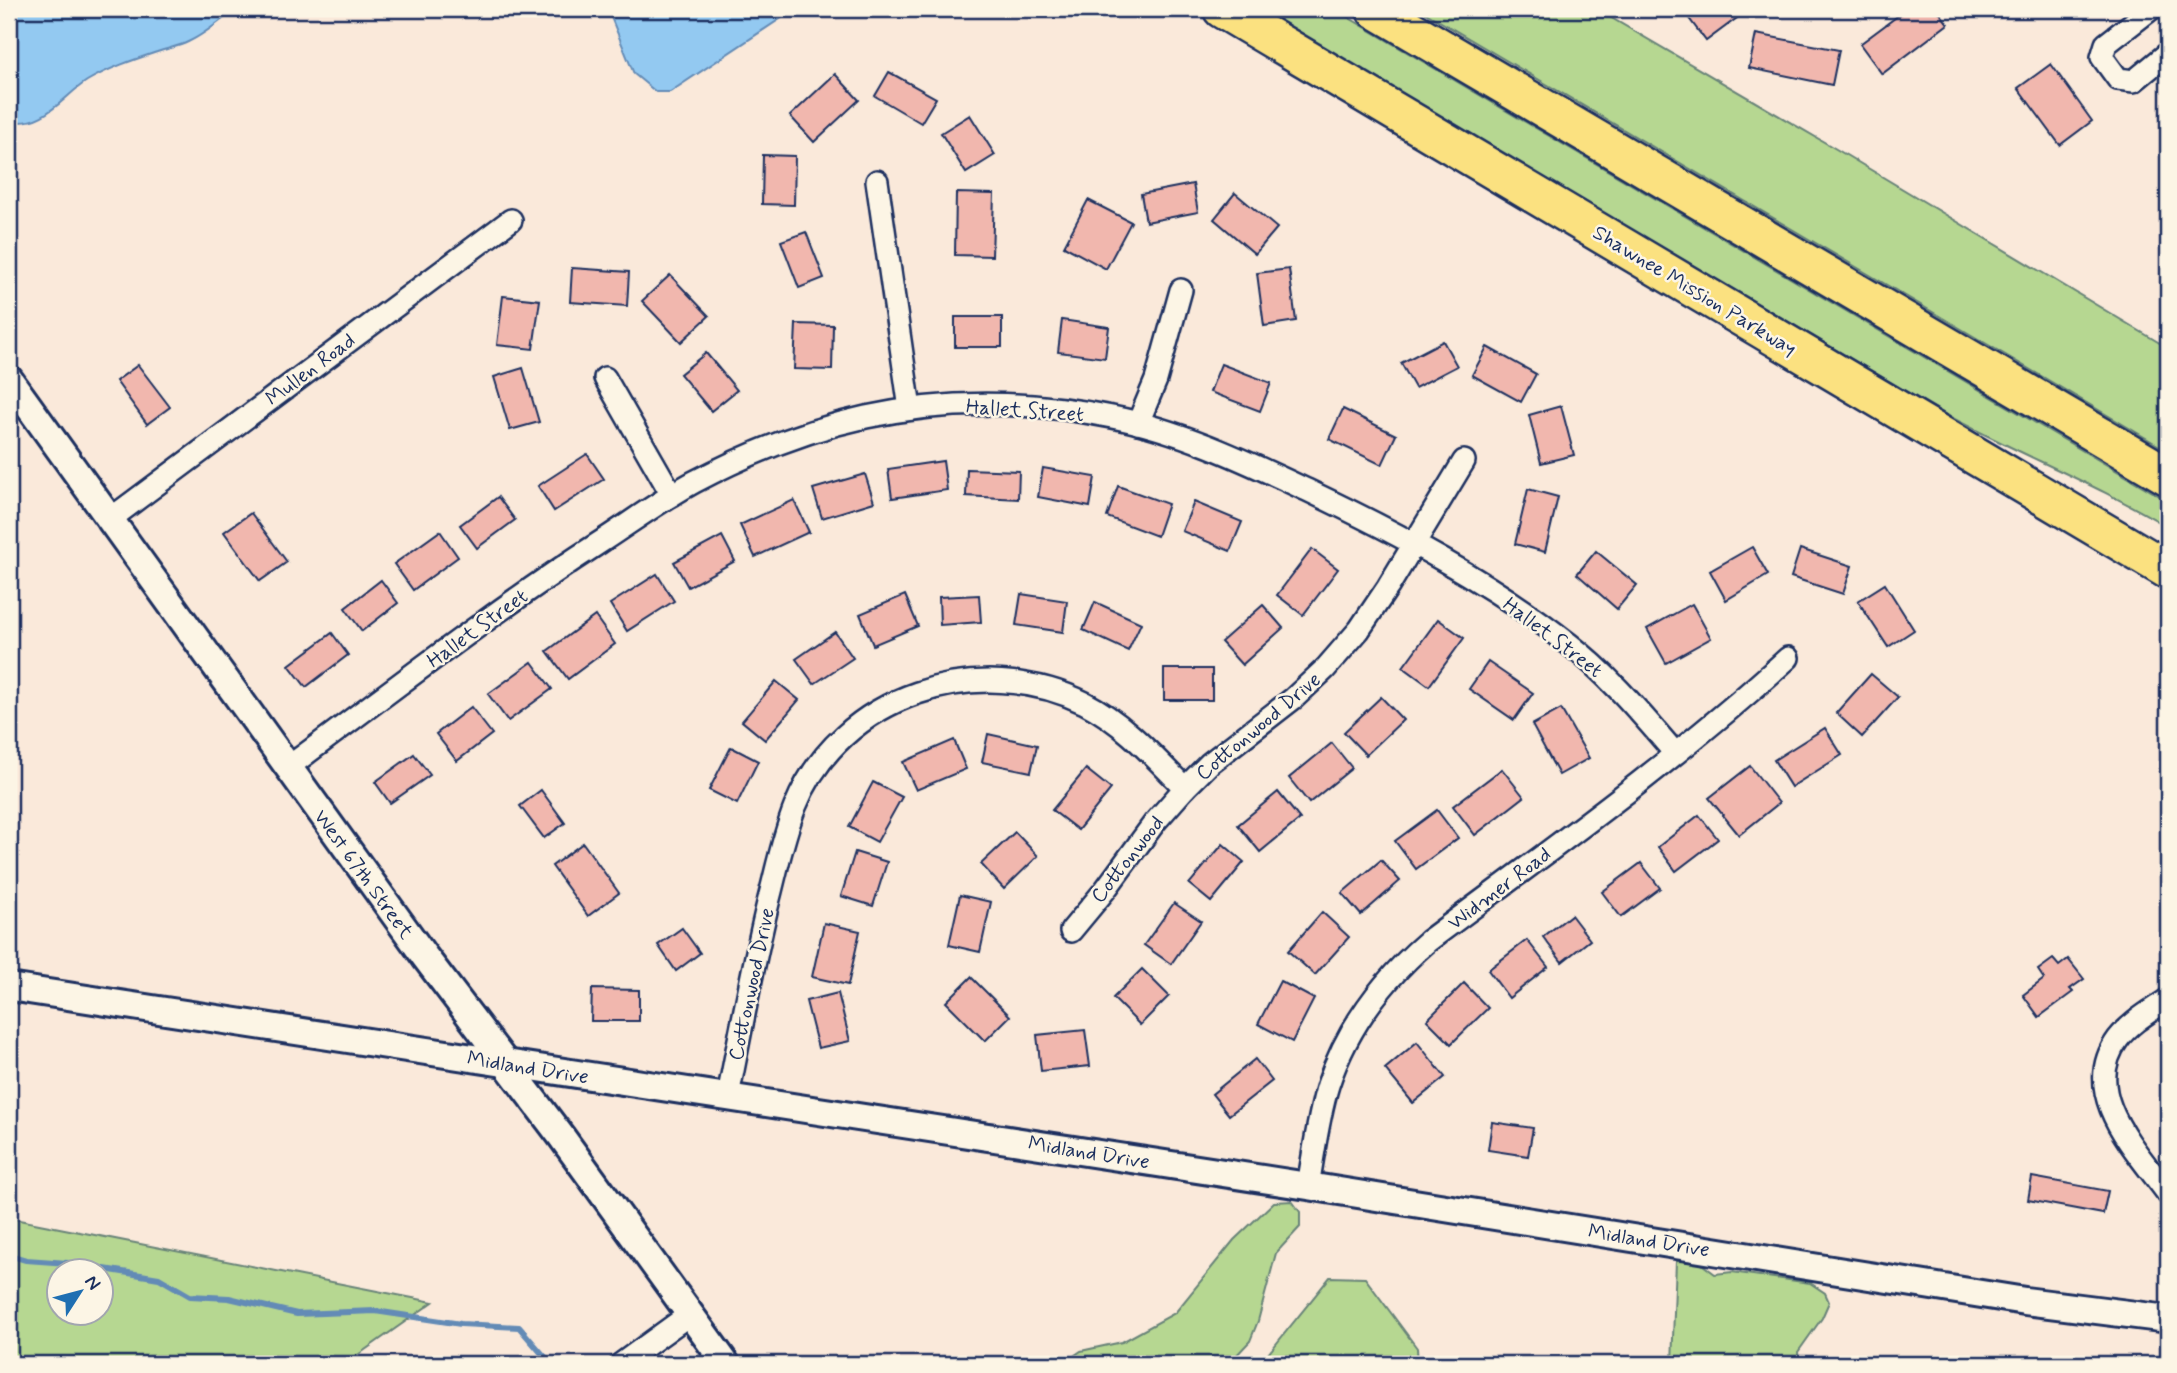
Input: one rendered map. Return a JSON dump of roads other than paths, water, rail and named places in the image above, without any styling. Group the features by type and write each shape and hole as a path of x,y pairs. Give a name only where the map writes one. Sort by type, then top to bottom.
{"highway":[{"name":"Shawnee Mission Parkway","path":"1222,9 2168,570"},
{"path":"1374,9 2168,476"},
{"path":"2052,502 2168,554"}],"street":[{"path":"2151,9 2106,44 2102,57 2118,79 2134,81 2168,53"},
{"path":"877,181 910,409"},
{"name":"Mullen Road","path":"109,520 511,219"},
{"path":"1138,423 1156,380 1181,290"},
{"path":"605,378 672,495"},
{"name":"West 67th Street","path":"9,379 287,768 504,1063 561,1136 726,1364"},
{"name":"Hallet Street","path":"287,768 555,571 693,483 749,456 801,436 864,417 942,405 986,404 1046,407 1138,423 1189,439 1260,468 1343,507 1413,544 1508,601 1570,644 1613,683 1675,753"},
{"path":"1413,544 1464,461"},
{"name":"Cottonwood Drive","path":"728,1096 758,946 782,845 804,788 828,753 843,738 876,713 913,694 953,682 996,680 1039,686 1072,698 1103,714 1132,735 1185,789 1210,763 1294,698 1325,669 1359,630 1413,544"},
{"name":"Widmer Road","path":"1308,1186 1328,1085 1347,1040 1372,998 1404,962 1428,941 1619,799 1788,659"},
{"name":"Cottonwood","path":"1071,931 1155,822 1185,789"},
{"name":"Midland Drive","path":"9,987 1308,1186 2025,1301 2168,1319"},
{"path":"2168,999 2135,1022 2118,1039 2108,1057 2104,1079 2107,1102 2118,1124 2168,1194"},
{"path":"621,1364 690,1314"}],"water":[{"path":"9,9 233,11 194,39 104,72 87,81 52,110 32,120 21,122 9,121"},
{"path":"611,9 795,9 670,92 656,92 634,74 611,17"}],"waterway":[{"path":"9,1255 26,1260 68,1263 159,1278 190,1296 229,1298 297,1314 375,1311 461,1324 519,1327 551,1364"}]}
